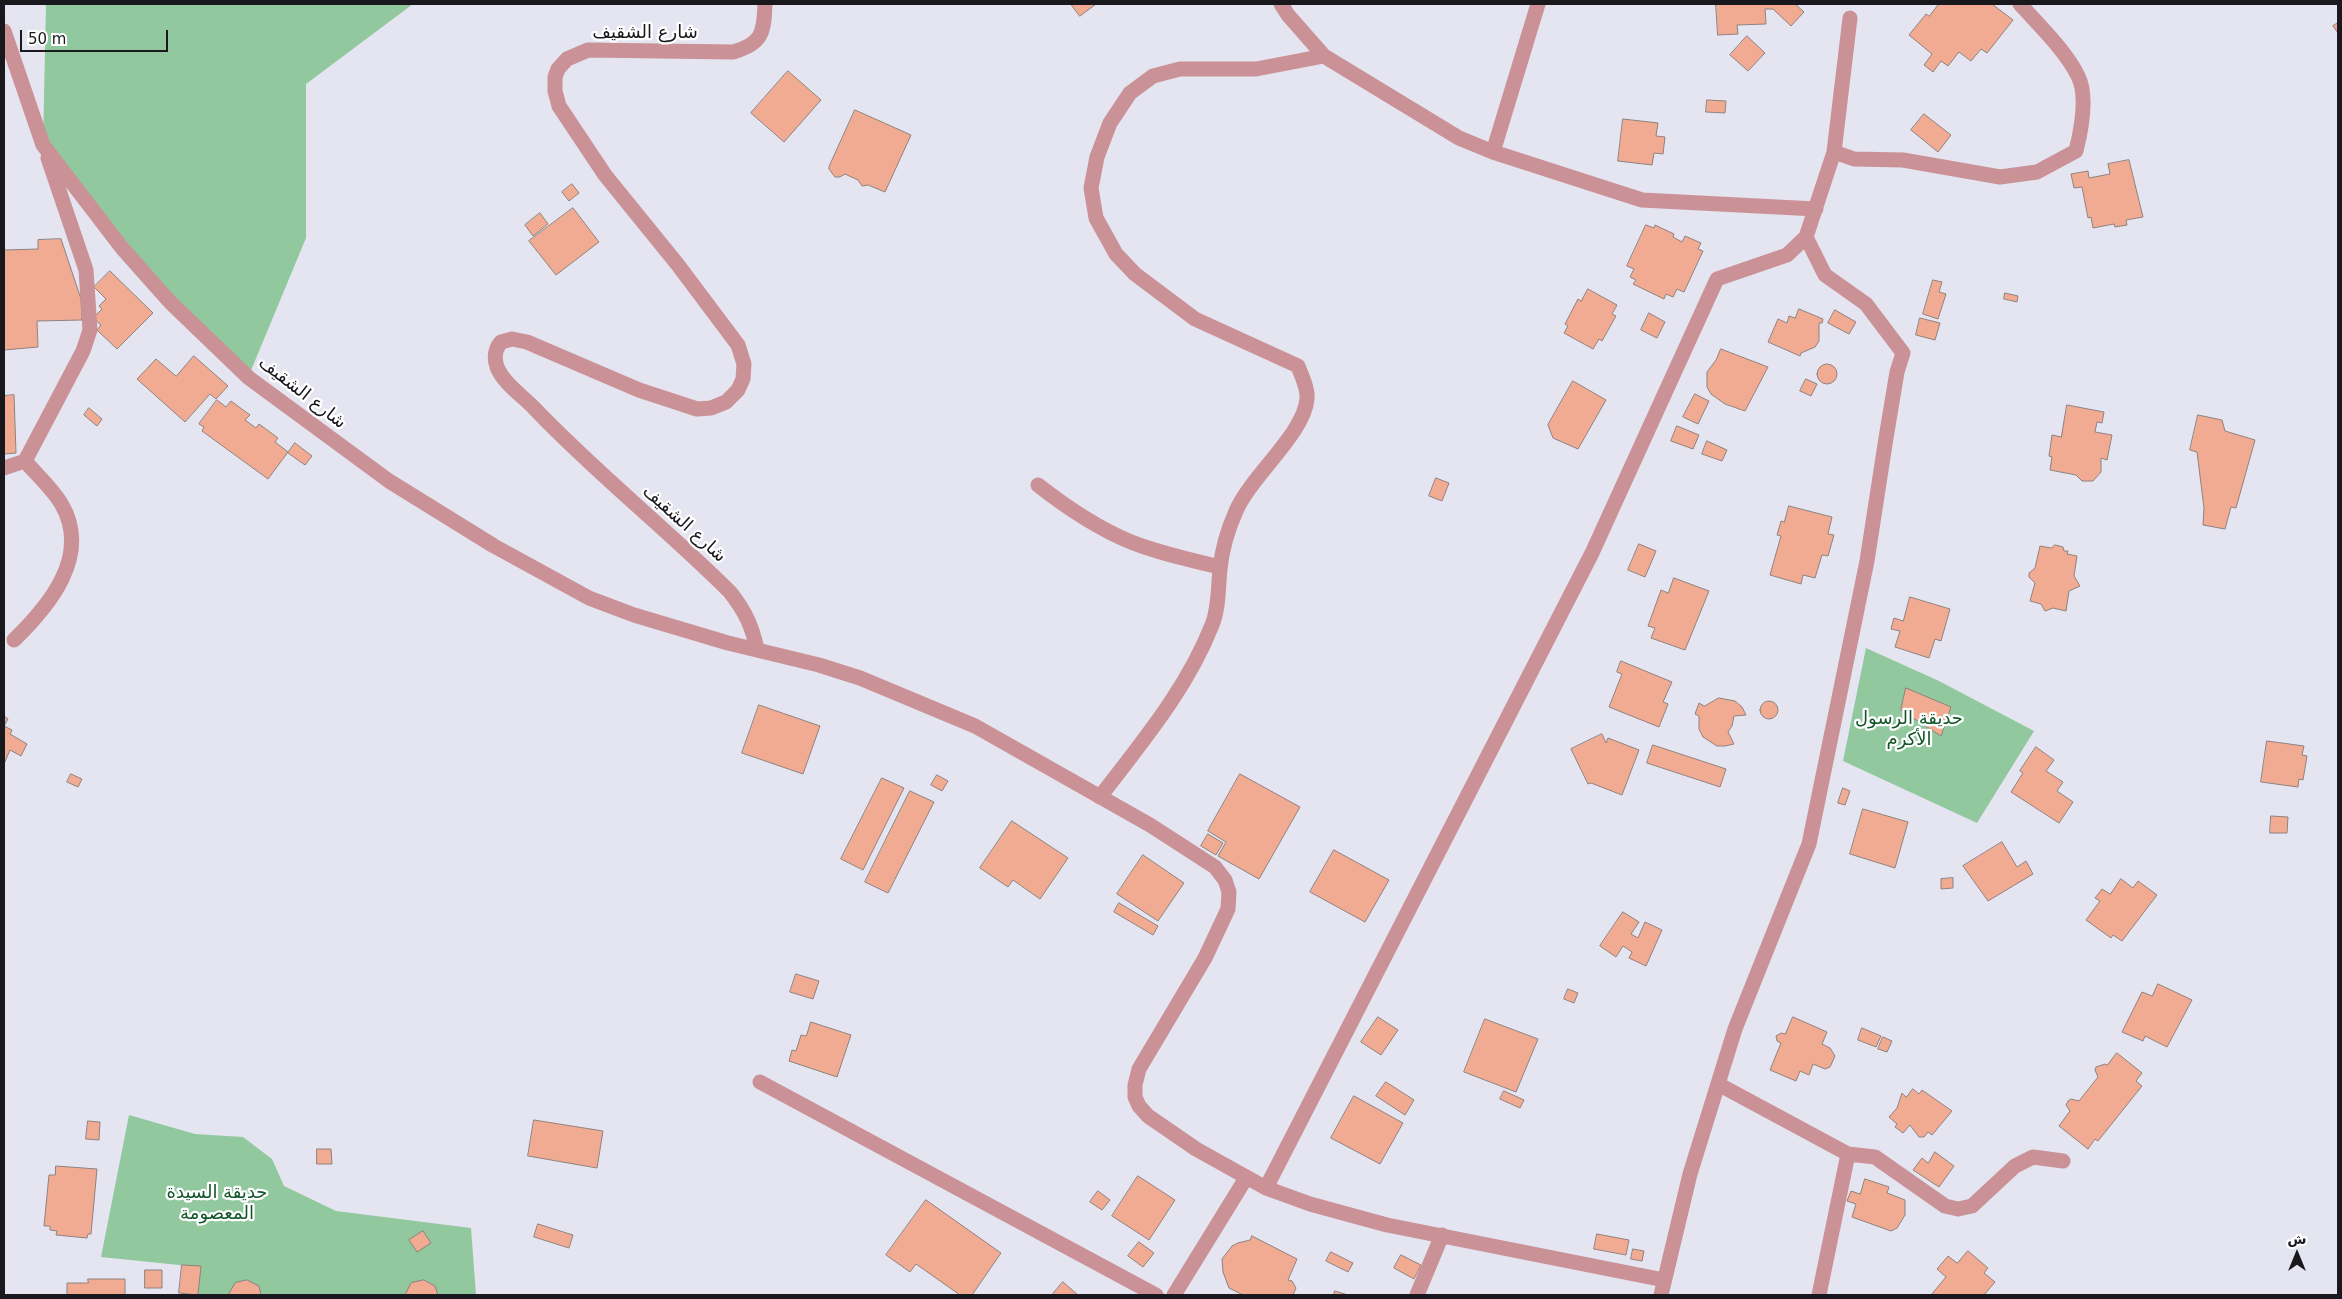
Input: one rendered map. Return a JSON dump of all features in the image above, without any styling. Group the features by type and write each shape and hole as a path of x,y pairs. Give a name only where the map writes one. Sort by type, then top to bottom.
{"street":[{"name":"شارع الشقيف","path":"4,31 43,145 122,248 170,302 249,378 389,481 494,546 589,598 634,615 757,650 751,624 744,609 730,592 552,426 508,381 498,368 496,348 500,342 512,338 527,342 639,390 697,409 711,408 726,402 738,390 743,378 744,364 738,345 678,264 605,175 567,121 557,98 555,77 558,69 567,59 588,50 733,52 750,47 760,37 765,4"},
{"path":"1281,4 1288,16 1324,56 1459,138 1493,152 1642,200 1816,209"},
{"path":"1493,152 1538,4"},
{"path":"1834,152 1854,159 1904,160 2000,177 2037,172 2076,152 2082,129 2082,98 2078,76 2048,34 2020,4"},
{"path":"1266,1188 1592,553 1717,279 1787,255 1806,237 1834,152 1850,18"},
{"path":"1100,797 1156,724 1195,662 1213,624 1218,598 1220,567 1227,535 1237,509 1259,474 1300,422 1307,400 1305,384 1298,366 1195,319 1135,274 1116,254 1096,218 1091,188 1097,157 1110,123 1130,93 1153,76 1180,69 1256,69 1324,56"},
{"path":"4,468 25,461 79,359 90,330 86,270 43,145"},
{"path":"757,650 860,678 941,711 1018,749 1100,797 1214,867 1225,880 1228,892 1228,909 1223,922 1205,958 1139,1069 1134,1085 1135,1097 1139,1106 1148,1116 1196,1149 1246,1178 1266,1188 1310,1204 1387,1226 1442,1235 1662,1288 1690,1174 1736,1029 1809,844 1868,561 1897,372 1903,353 1866,304 1825,275 1806,237"},
{"path":"14,640 38,618 54,596 65,576 70,556 69,520 62,505 25,461"},
{"path":"1038,485 1065,507 1129,541 1165,554 1220,567"},
{"path":"760,1082 1156,1295"},
{"path":"1718,1084 1848,1154 1875,1157 1945,1206 1958,1209 1972,1206 2015,1166 2033,1157 2063,1161"},
{"path":"1819,1295 1848,1154"},
{"path":"1174,1295 1246,1178"},
{"path":"1417,1295 1442,1235"}],"green space":[{"path":"46,4 413,4 306,84 306,238 247,380 179,309 43,145"},
{"name":"حديقة الرسول الأكرم","path":"1866,648 1939,681 2034,731 1977,823 1843,761"},
{"name":"حديقة السيدة المعصومة","path":"129,1115 195,1134 243,1137 272,1159 284,1186 336,1211 471,1228 476,1295 188,1295 189,1266 101,1257"}],"building":[{"path":"1071,4 1096,4 1080,16"},
{"path":"1716,4 1795,4 1804,12 1791,26 1773,9 1765,9 1766,24 1737,25 1738,34 1718,35"},
{"path":"1939,4 1992,4 2013,20 1987,53 1981,49 1971,61 1959,52 1948,66 1941,61 1933,72 1924,65 1932,54 1909,35 1926,14 1929,16"},
{"path":"2338,23 2338,33 2333,26"},
{"path":"1747,36 1765,53 1748,71 1730,55"},
{"path":"788,71 821,100 784,142 751,113"},
{"path":"1707,100 1726,101 1725,113 1706,112"},
{"path":"855,110 911,135 885,192 868,185 862,186 858,180 845,174 835,177 829,169"},
{"path":"1924,114 1951,135 1938,152 1911,130"},
{"path":"1623,119 1658,123 1656,136 1665,137 1663,154 1654,153 1652,165 1618,161"},
{"path":"2129,160 2143,217 2126,220 2127,225 2115,227 2114,224 2093,228 2091,217 2088,218 2082,187 2074,188 2071,174 2088,171 2089,178 2110,174 2108,164"},
{"path":"572,184 579,193 569,201 562,192"},
{"path":"573,208 599,242 556,275 529,241"},
{"path":"540,213 548,224 533,236 525,225"},
{"path":"1646,225 1654,228 1655,225 1674,234 1673,237 1682,242 1685,236 1701,243 1698,249 1703,251 1684,292 1677,289 1673,297 1666,294 1664,299 1633,284 1636,280 1630,277 1634,269 1627,266"},
{"path":"61,239 81,299 82,320 37,321 38,347 4,350 4,250 38,249 38,240"},
{"path":"110,271 153,313 117,349 97,330 101,325 93,318 102,309 99,306 106,299 94,287"},
{"path":"1933,280 1942,282 1939,292 1946,294 1938,319 1923,314"},
{"path":"1588,289 1617,305 1612,314 1616,316 1602,341 1599,339 1593,349 1564,333 1568,326 1565,324 1578,299 1581,301"},
{"path":"2005,293 2018,296 2017,302 2004,299"},
{"path":"1799,309 1823,319 1822,323 1819,323 1819,341 1815,347 1801,353 1800,356 1768,342 1778,319 1787,323 1789,316 1795,318"},
{"path":"1835,310 1856,322 1849,334 1828,323"},
{"path":"1649,313 1665,322 1657,338 1641,330"},
{"path":"1920,318 1940,323 1935,340 1916,335"},
{"path":"1721,349 1768,367 1745,411 1725,404 1711,394 1707,387 1707,372"},
{"path":"194,356 228,386 216,399 210,394 185,422 137,379 156,359 176,376"},
{"path":"1827,364 1834,367 1837,374 1834,381 1827,384 1820,381 1817,374 1820,367"},
{"path":"1806,379 1817,384 1811,396 1800,391"},
{"path":"1573,381 1606,400 1578,449 1553,438 1548,425"},
{"path":"1695,394 1709,401 1698,424 1683,417"},
{"path":"14,395 16,453 4,454 4,396"},
{"path":"217,400 226,407 231,401 250,415 245,420 256,428 259,424 278,438 275,442 288,452 268,479 202,431 204,427 199,424"},
{"path":"2067,405 2104,412 2102,423 2097,422 2095,432 2112,435 2107,460 2101,458 2101,472 2093,481 2082,481 2076,475 2050,470 2052,457 2049,456 2052,435 2061,437"},
{"path":"89,408 102,419 97,426 84,415"},
{"path":"2198,415 2222,420 2225,431 2255,440 2236,508 2231,507 2225,529 2203,525 2204,508 2197,452 2190,450"},
{"path":"1677,426 1699,435 1693,449 1671,441"},
{"path":"1707,441 1727,450 1722,461 1702,454"},
{"path":"295,443 312,456 305,465 288,453"},
{"path":"1436,478 1449,483 1442,501 1429,496"},
{"path":"1789,506 1832,517 1828,534 1834,535 1828,556 1822,555 1815,578 1803,575 1801,584 1770,575 1781,536 1777,535 1781,521 1784,522"},
{"path":"1639,544 1656,551 1645,577 1628,570"},
{"path":"2055,545 2063,547 2064,551 2068,551 2067,554 2077,556 2074,576 2080,586 2069,591 2066,611 2053,608 2045,611 2041,604 2030,601 2035,583 2029,577 2029,573 2035,568 2040,546 2051,548"},
{"path":"1674,578 1709,591 1685,650 1651,638 1655,628 1648,626 1661,590 1668,593"},
{"path":"1910,597 1950,609 1941,641 1935,639 1929,658 1895,647 1900,631 1891,629 1894,618 1903,621"},
{"path":"1621,661 1672,682 1663,702 1668,704 1659,727 1609,707 1622,674 1617,672"},
{"path":"1906,688 1951,707 1941,736 1901,710"},
{"path":"1719,698 1735,701 1742,707 1746,715 1734,716 1732,726 1728,732 1734,744 1717,746 1703,737 1699,729 1699,716 1695,714 1699,703 1704,706"},
{"path":"1769,701 1775,704 1778,710 1775,716 1769,719 1763,716 1760,710 1763,704"},
{"path":"759,705 820,726 803,774 742,753"},
{"path":"4,716 8,719 4,726"},
{"path":"4,726 12,730 10,734 27,744 21,756 10,750 4,764"},
{"path":"1602,734 1606,743 1608,738 1639,750 1622,795 1591,783 1588,784 1571,749"},
{"path":"2267,741 2304,746 2302,755 2307,756 2303,780 2299,779 2298,787 2261,782"},
{"path":"1653,745 1726,769 1720,787 1647,763"},
{"path":"2036,747 2054,760 2046,771 2063,782 2057,791 2073,802 2059,823 2011,792 2023,773 2020,771"},
{"path":"71,774 82,779 78,787 67,782"},
{"path":"1240,774 1300,807 1259,879 1218,856 1226,842 1208,831"},
{"path":"937,775 948,781 942,791 931,785"},
{"path":"882,778 904,788 863,870 841,859"},
{"path":"1843,788 1850,791 1845,805 1838,803"},
{"path":"910,791 934,802 888,893 865,882"},
{"path":"1863,809 1908,822 1895,868 1850,854"},
{"path":"2271,816 2288,817 2287,833 2270,833"},
{"path":"1012,821 1068,858 1040,899 1013,880 1008,887 980,868"},
{"path":"1208,834 1223,843 1216,855 1201,846"},
{"path":"2002,842 2017,867 2026,861 2033,874 1988,901 1963,866"},
{"path":"1334,850 1389,880 1365,922 1310,892"},
{"path":"1143,855 1184,883 1158,921 1117,894"},
{"path":"1953,878 1953,888 1941,889 1941,879"},
{"path":"2121,879 2133,888 2138,881 2157,895 2122,941 2113,935 2111,938 2086,920 2100,901 2095,898 2102,889 2110,894"},
{"path":"1119,903 1158,926 1153,935 1114,912"},
{"path":"1623,912 1639,922 1631,934 1638,938 1645,922 1662,930 1646,966 1629,958 1632,952 1623,946 1616,957 1600,946"},
{"path":"796,974 819,981 813,999 790,992"},
{"path":"2158,984 2192,1000 2167,1047 2145,1036 2143,1041 2122,1032 2142,992 2152,996"},
{"path":"1568,989 1578,993 1574,1003 1564,999"},
{"path":"1378,1017 1398,1030 1381,1055 1361,1042"},
{"path":"1793,1017 1827,1032 1822,1044 1830,1048 1835,1056 1830,1067 1825,1069 1813,1064 1809,1075 1800,1071 1796,1081 1770,1070 1781,1043 1777,1041 1776,1036 1781,1033 1785,1034"},
{"path":"1485,1019 1538,1039 1516,1092 1464,1072"},
{"path":"811,1022 851,1035 837,1077 789,1061 792,1050 796,1051 801,1035 806,1036"},
{"path":"1862,1028 1881,1036 1876,1047 1858,1040"},
{"path":"1883,1037 1892,1041 1887,1052 1878,1049"},
{"path":"2117,1053 2142,1073 2136,1081 2142,1086 2098,1141 2095,1139 2088,1149 2059,1126 2070,1111 2066,1105 2068,1101 2071,1099 2079,1101 2098,1077 2095,1070 2096,1067 2107,1065"},
{"path":"1386,1082 1414,1100 1405,1115 1376,1096"},
{"path":"1913,1089 1919,1094 1922,1090 1952,1111 1932,1135 1928,1132 1924,1137 1919,1137 1910,1125 1903,1133 1895,1127 1897,1124 1889,1117 1897,1108 1902,1093 1906,1097"},
{"path":"1504,1091 1524,1100 1520,1108 1500,1099"},
{"path":"1354,1096 1403,1123 1380,1164 1331,1138"},
{"path":"534,1120 603,1131 597,1168 528,1156"},
{"path":"88,1121 100,1122 99,1140 86,1139"},
{"path":"317,1149 331,1149 332,1164 317,1164"},
{"path":"1935,1152 1954,1166 1939,1187 1913,1170 1922,1158 1928,1163"},
{"path":"56,1166 97,1169 91,1234 88,1234 87,1238 56,1235 57,1231 50,1230 50,1226 44,1226 49,1175 55,1175"},
{"path":"1138,1176 1175,1200 1149,1240 1112,1216"},
{"path":"1865,1179 1889,1187 1887,1193 1905,1200 1905,1215 1897,1228 1891,1231 1852,1217 1856,1204 1847,1201 1851,1191 1860,1194"},
{"path":"1098,1191 1110,1200 1102,1210 1090,1202"},
{"path":"926,1200 1001,1253 972,1295 960,1295 916,1264 910,1272 886,1255"},
{"path":"538,1224 573,1235 569,1248 534,1237"},
{"path":"423,1231 431,1243 417,1252 409,1240"},
{"path":"1597,1234 1629,1240 1626,1255 1594,1249"},
{"path":"1252,1236 1297,1259 1288,1280 1292,1281 1296,1288 1293,1295 1243,1295 1229,1288 1223,1272 1222,1259 1232,1246 1250,1240"},
{"path":"1139,1242 1154,1253 1143,1267 1128,1256"},
{"path":"1633,1249 1644,1251 1642,1261 1631,1259"},
{"path":"1968,1251 1988,1268 1984,1273 1995,1282 1984,1295 1931,1295 1946,1277 1937,1269 1948,1256 1957,1263"},
{"path":"1331,1252 1353,1263 1348,1272 1326,1261"},
{"path":"1401,1255 1421,1265 1414,1279 1394,1268"},
{"path":"182,1265 201,1266 198,1295 179,1293"},
{"path":"145,1270 162,1270 162,1288 145,1288"},
{"path":"88,1279 125,1279 125,1295 67,1295 67,1283 88,1283"},
{"path":"247,1280 259,1286 261,1295 228,1295 235,1283"},
{"path":"424,1280 435,1286 438,1295 405,1295 411,1283"},
{"path":"1063,1282 1078,1295 1052,1295"},
{"path":"1335,1291 1348,1295 1334,1295"}]}
